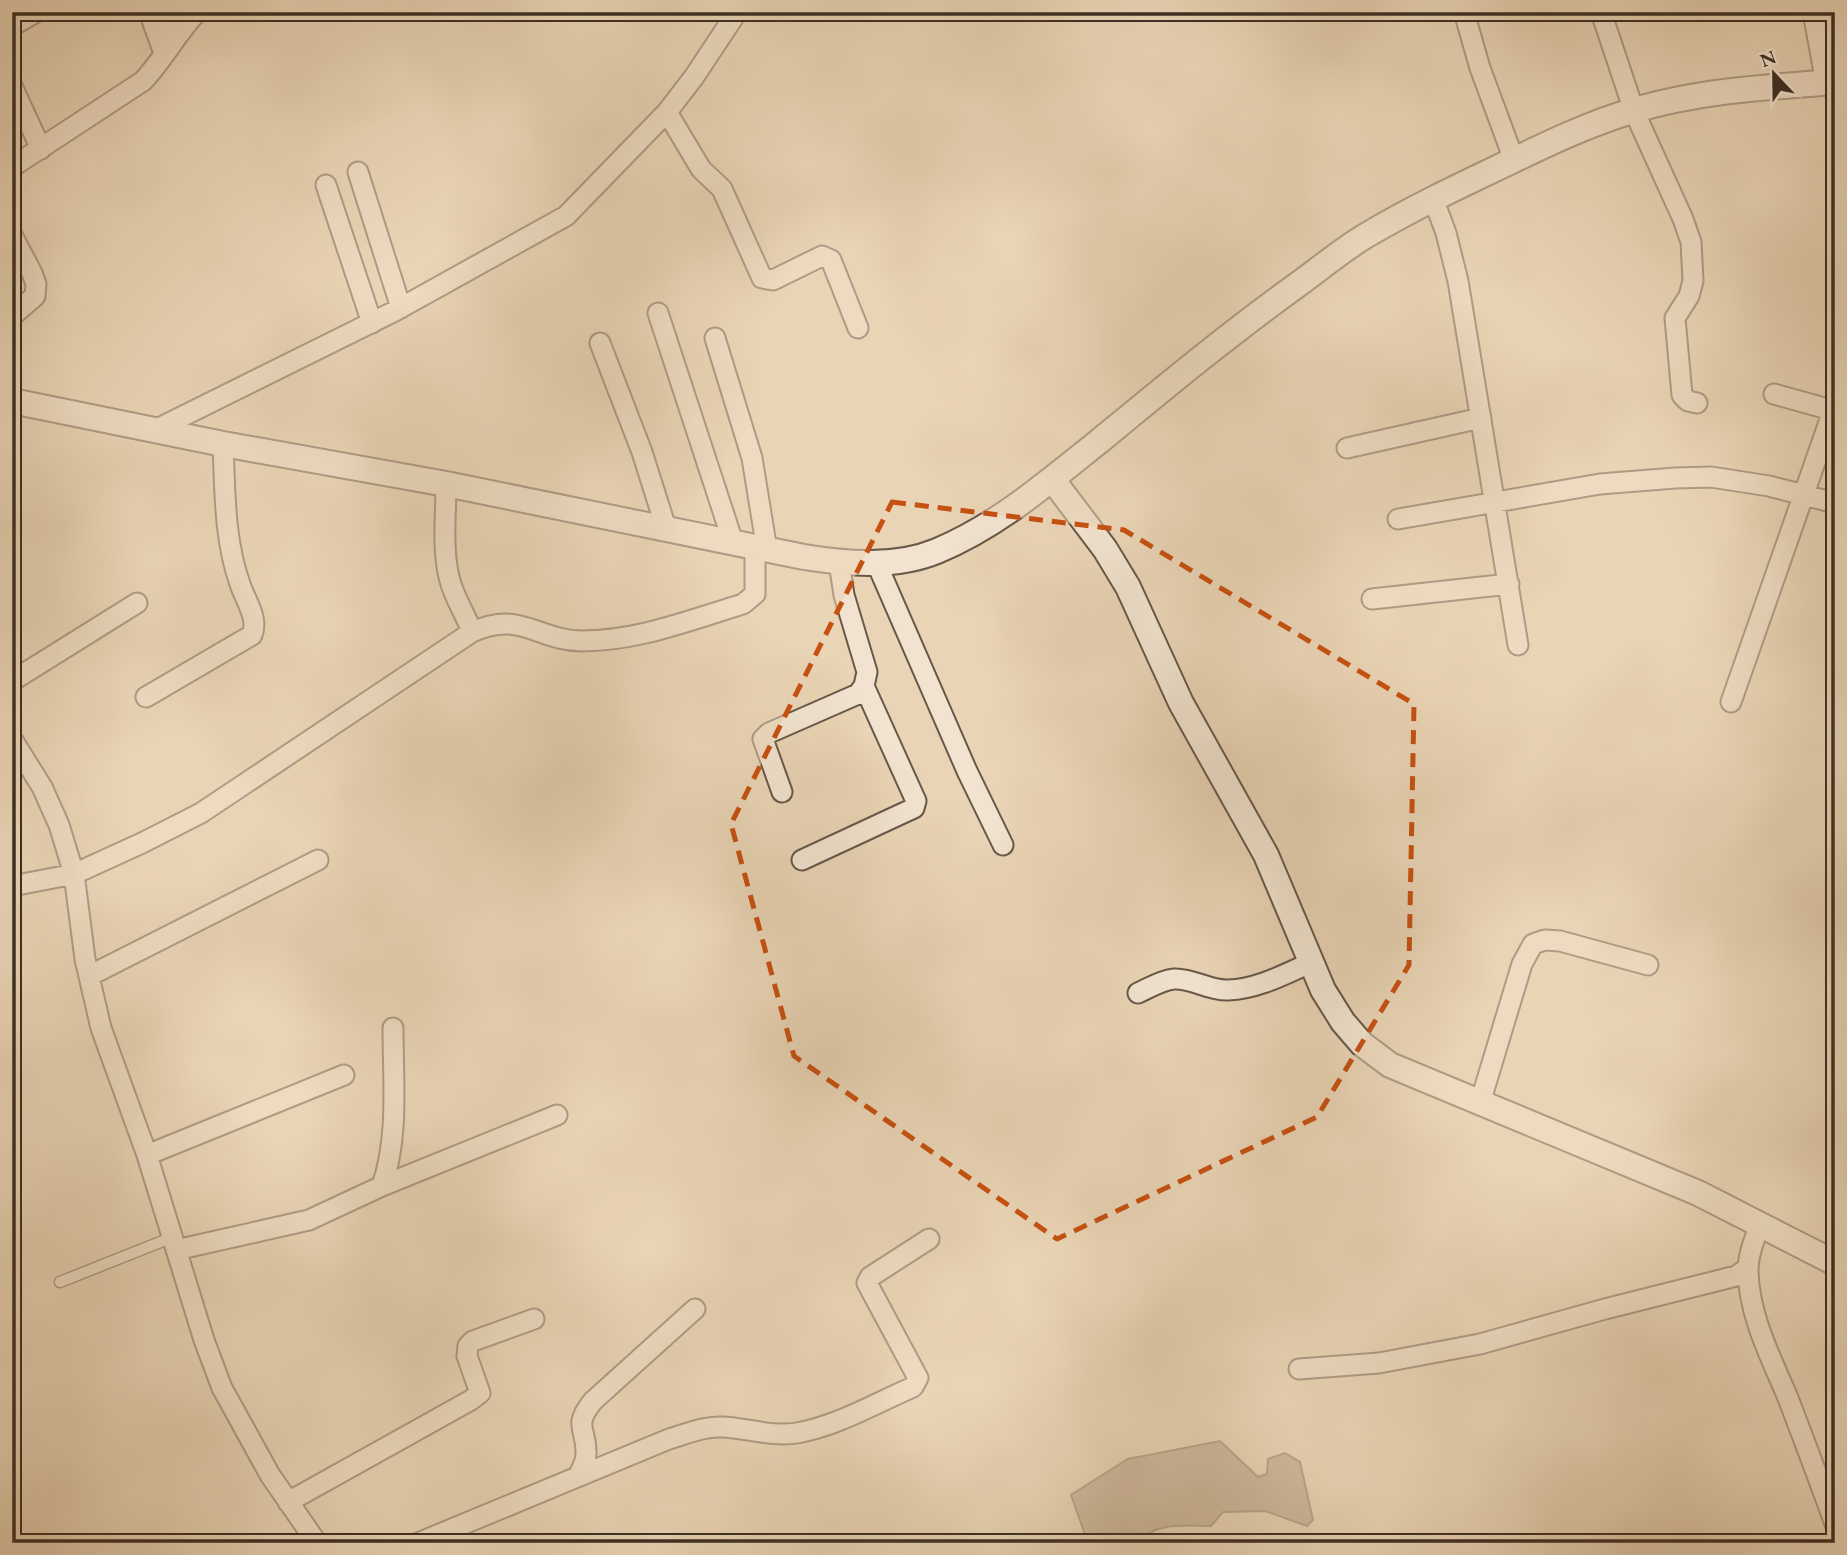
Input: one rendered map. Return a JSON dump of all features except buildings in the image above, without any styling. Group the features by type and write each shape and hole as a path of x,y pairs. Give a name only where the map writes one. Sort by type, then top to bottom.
{"street":[{"path":"12,26 36,12"},
{"path":"149,12 168,47"},
{"path":"168,47 172,12"},
{"path":"12,167 143,81 197,12"},
{"path":"157,429 401,308 566,216 667,112 694,78 737,12"},
{"path":"1464,12 1480,68 1514,160"},
{"path":"1601,12 1634,111 1691,242 1693,281 1689,296 1675,318 1675,340 1682,395 1688,401 1697,403"},
{"path":"12,401 839,562 900,560 935,552 989,524 1052,479 1246,322 1364,237 1433,198 1594,124 1634,111 1757,88 1830,83 1814,12"},
{"path":"12,86 41,149"},
{"path":"667,112 701,169 722,189 762,278 773,280 822,256 826,257 831,261 858,328"},
{"path":"358,172 401,308"},
{"path":"326,185 372,323"},
{"path":"1433,198 1446,233 1458,281 1518,645"},
{"path":"12,236 36,284 35,296 12,316"},
{"path":"658,313 752,546"},
{"path":"12,886 74,874 201,813 472,632 488,625 508,623 580,641 612,639 652,632 750,600 755,594 756,584 752,546 752,458 715,338"},
{"path":"600,343 642,452 666,528"},
{"path":"1731,702 1834,411 1774,394"},
{"path":"1347,448 1481,418"},
{"path":"146,698 252,635 255,629 254,618 240,583 229,533 223,444"},
{"path":"1398,519 1600,484 1675,478 1711,477 1769,486 1835,503"},
{"path":"1052,479 1105,549 1128,587 1181,704 1266,855 1323,990 1343,1022 1362,1044 1390,1065 1698,1193 1835,1263"},
{"path":"446,484 445,542 449,578 472,632"},
{"path":"782,792 762,739 769,733 858,694 864,686 867,672 845,595 839,562"},
{"path":"876,562 967,771 1003,845"},
{"path":"1372,599 1509,584"},
{"path":"12,681 138,603"},
{"path":"802,860 914,808 916,801 864,686"},
{"path":"12,739 48,799 59,825 74,874 89,976 101,1028 147,1155 204,1340 222,1388 270,1475 317,1543"},
{"path":"89,976 318,860"},
{"path":"1480,1103 1522,964 1533,944 1545,940 1560,941 1648,965"},
{"path":"1138,993 1172,979 1227,990 1253,986 1312,962"},
{"path":"383,1186 390,1164 393,1028"},
{"path":"147,1155 344,1074"},
{"path":"174,1244 309,1220 383,1186 557,1115"},
{"path":"1760,1225 1752,1244 1748,1268 1750,1296 1759,1328 1812,1458 1835,1524"},
{"path":"418,1543 669,1439 720,1427 777,1434 797,1433 828,1425 913,1387 918,1378 867,1283 870,1277 929,1239"},
{"path":"1299,1369 1379,1363 1480,1344 1736,1276 1748,1268"},
{"path":"578,1476 585,1462 586,1451 581,1424 583,1413 695,1309"},
{"path":"289,1502 471,1400 480,1393 467,1356 468,1346 473,1341 534,1319"}],"lane":[{"path":"60,1282 174,1244"}],"highlighted area":[{"path":"892,502 1124,530 1414,704 1409,965 1317,1117 1057,1239 794,1056 731,824"}],"shaded area":[{"path":"1220,1441 1258,1477 1267,1474 1268,1459 1285,1453 1300,1462 1313,1520 1307,1526 1265,1511 1223,1512 1211,1526 1161,1528 1144,1536 1137,1543 1088,1543 1071,1495 1128,1459"}]}
